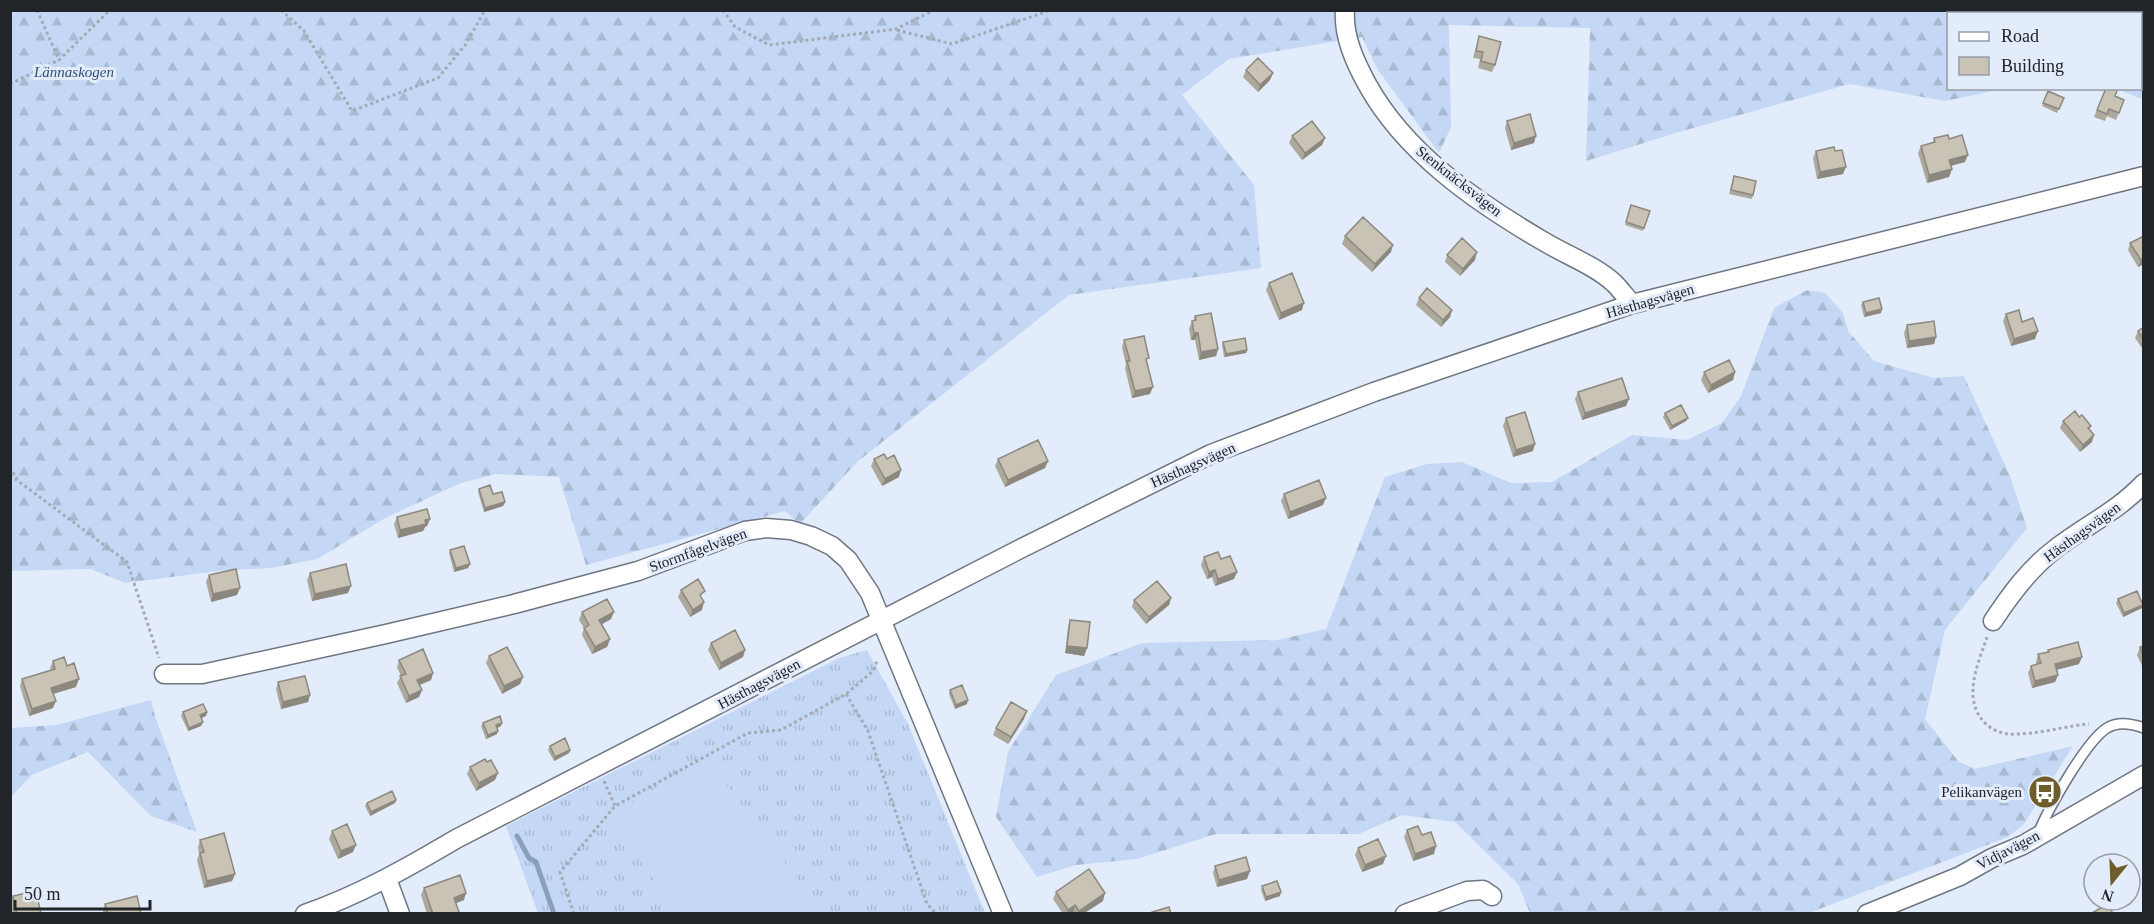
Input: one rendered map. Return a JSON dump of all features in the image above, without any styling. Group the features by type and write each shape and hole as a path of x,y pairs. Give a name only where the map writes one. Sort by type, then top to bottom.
{"street":[{"name":"Stenknäcksvägen","path":"1345,10 1344,23 1358,68 1394,124 1418,149 1480,201 1542,241 1613,282 1632,304"},
{"name":"Hästhagsvägen","path":"305,914 336,903 387,879 456,839 1211,454 1374,392 1632,304 2144,176"},
{"name":"Hästhagsvägen","path":"1993,621 2015,587 2052,551 2126,500 2144,483"},
{"name":"Stormfågelvägen","path":"164,674 202,674 387,634 638,571 745,531 766,528 791,530 832,546 860,575 882,621 1003,914"},
{"name":"Vidjavägen","path":"1867,914 1960,876 1992,858 2023,845 2144,775"},
{"path":"387,879 400,914"},
{"path":"1405,914 1467,891 1483,890 1492,896"}],"lane":[{"path":"2037,836 2045,816 2096,738 2112,726 2134,724 2144,728"}],"path":[{"path":"37,10 59,60"},
{"path":"10,84 59,60 110,10"},
{"path":"281,10 304,31 352,111 438,78 466,44 485,10"},
{"path":"723,10 735,27 769,45 896,29 934,10"},
{"path":"896,29 952,44 1051,10"},
{"path":"10,467 17,479"},
{"path":"10,475 127,562 164,674"},
{"path":"1993,621 1976,668 1973,685 1975,709 1992,729 2016,734 2088,724 2112,726"},
{"path":"574,914 560,872 615,806 748,733 781,730 846,694 873,671 879,656"},
{"path":"846,694 868,731 927,904 936,914"},
{"path":"598,768 615,806"}],"green space":[{"name":"Lännaskogen","path":"2143,10 2144,100 2119,90 2142,90 2142,12 1947,12 1947,90 1998,90 1945,101 1850,84 1679,132 1586,161 1590,28 1449,25 1451,127 1439,153 1378,70 1362,37 1229,59 1182,95 1254,185 1261,268 1069,295 857,462 800,524 785,511 586,565 559,477 496,474 461,483 387,517 317,559 271,568 218,571 125,583 91,569 11,571 10,11"},
{"path":"1807,290 1825,293 1843,313 1848,331 1874,361 1934,378 1964,376 2010,476 2027,528 1945,630 1925,719 1959,762 1975,769 2073,746 2024,824 2008,837 1809,913 1530,913 1518,884 1455,822 1402,815 1359,834 1216,834 1137,859 1076,865 1037,877 996,817 1008,752 1056,675 1142,643 1277,640 1326,629 1385,477 1427,464 1462,462 1511,483 1552,482 1632,435 1687,440 1722,423 1741,396 1774,308"},
{"path":"867,650 908,724 985,913 538,913 506,826 839,658"},
{"path":"151,700 197,832 151,816 88,752 32,775 11,797 11,728 56,725"},
{"path":"706,757 822,913 677,913 609,817"}],"building":[{"path":"1479,36 1501,42 1495,65 1481,61 1483,52 1476,51"},
{"path":"1258,58 1273,73 1260,85 1246,70"},
{"path":"2105,90 2117,90 2115,96 2124,100 2119,113 2109,109 2107,114 2097,110"},
{"path":"2048,91 2064,98 2059,109 2043,103"},
{"path":"1530,114 1536,136 1514,143 1507,121"},
{"path":"1312,121 1325,138 1305,153 1292,136"},
{"path":"1948,135 1949,139 1962,135 1968,155 1949,160 1952,169 1929,175 1921,146 1935,142 1934,138"},
{"path":"1834,147 1835,151 1842,150 1846,167 1820,172 1816,151"},
{"path":"1734,176 1756,181 1753,195 1731,190"},
{"path":"1631,205 1650,211 1644,228 1626,222"},
{"path":"1363,217 1393,245 1375,264 1345,236"},
{"path":"2144,236 2144,258 2141,260 2130,243"},
{"path":"1462,238 1477,252 1463,269 1447,255"},
{"path":"1292,273 1304,303 1281,313 1269,283"},
{"path":"1427,288 1452,310 1443,320 1419,298"},
{"path":"1879,298 1882,309 1866,313 1863,302"},
{"path":"2019,310 2022,322 2033,318 2038,331 2014,339 2006,314"},
{"path":"1211,313 1218,349 1201,352 1198,333 1194,333 1192,321 1196,320 1195,316"},
{"path":"1934,321 1936,337 1909,341 1907,325"},
{"path":"2144,327 2144,340 2138,331"},
{"path":"1144,336 1149,358 1146,359 1153,387 1135,391 1124,340"},
{"path":"1245,338 1247,350 1226,354 1223,342"},
{"path":"1729,360 1735,372 1711,385 1704,372"},
{"path":"1622,378 1629,399 1585,413 1578,392"},
{"path":"1681,405 1688,418 1672,426 1665,413"},
{"path":"2075,411 2079,417 2082,415 2091,426 2088,428 2094,435 2083,445 2063,421"},
{"path":"1525,412 1535,444 1516,450 1506,418"},
{"path":"1038,440 1048,461 1008,480 998,459"},
{"path":"884,454 887,459 894,455 901,470 885,479 874,459"},
{"path":"1319,480 1326,498 1290,512 1284,494"},
{"path":"490,485 493,494 502,492 505,502 485,508 479,489"},
{"path":"427,509 430,519 425,520 426,524 400,530 397,517"},
{"path":"464,546 470,564 456,568 450,550"},
{"path":"1218,552 1221,559 1230,556 1237,572 1218,579 1215,570 1209,572 1204,557"},
{"path":"346,564 351,586 315,594 310,573"},
{"path":"236,569 240,588 213,594 209,575"},
{"path":"698,579 705,591 700,595 704,602 693,610 681,590"},
{"path":"1157,581 1171,598 1149,617 1134,600"},
{"path":"2137,591 2143,605 2124,613 2118,599"},
{"path":"607,599 614,612 599,620 610,639 595,647 584,628 589,625 582,612"},
{"path":"1070,620 1090,622 1087,648 1067,646"},
{"path":"735,630 745,650 721,663 711,643"},
{"path":"2078,642 2082,657 2055,664 2058,675 2035,681 2031,666 2041,663 2038,654"},
{"path":"507,647 523,677 504,686 489,656"},
{"path":"423,649 433,673 417,680 422,690 409,696 400,676 406,674 399,660"},
{"path":"64,657 67,666 74,663 79,679 51,688 56,701 32,709 22,679 55,669 53,661"},
{"path":"305,676 310,695 283,702 278,682"},
{"path":"962,685 968,700 956,705 950,690"},
{"path":"1011,702 1027,711 1011,737 996,728"},
{"path":"203,704 207,712 200,715 203,722 189,728 183,712"},
{"path":"500,716 502,723 496,725 498,731 488,735 483,723"},
{"path":"565,738 570,750 555,757 550,746"},
{"path":"485,759 487,762 491,760 498,773 479,783 470,767"},
{"path":"392,791 396,800 371,812 367,803"},
{"path":"347,824 356,845 341,851 332,831"},
{"path":"1418,826 1422,835 1431,832 1436,846 1415,854 1407,830"},
{"path":"224,833 235,874 207,881 200,853 204,852 200,840"},
{"path":"1378,839 1386,856 1365,865 1358,848"},
{"path":"1246,857 1250,871 1219,880 1215,866"},
{"path":"1089,869 1105,893 1079,911 1075,905 1068,910 1056,892"},
{"path":"460,875 466,893 454,898 459,912 433,914 424,888"},
{"path":"1277,881 1281,892 1266,897 1262,886"},
{"path":"36,891 41,914 17,914 13,896"},
{"path":"137,896 141,914 108,914 105,904"},
{"path":"1169,907 1171,914 1152,914 1152,912"},
{"path":"2112,912 2113,914 2090,914"}],"waterway":[{"path":"517,836 529,858 536,862 554,914"}],"place":[{"name":"Pelikanvägen","path":"2045,792"}]}
